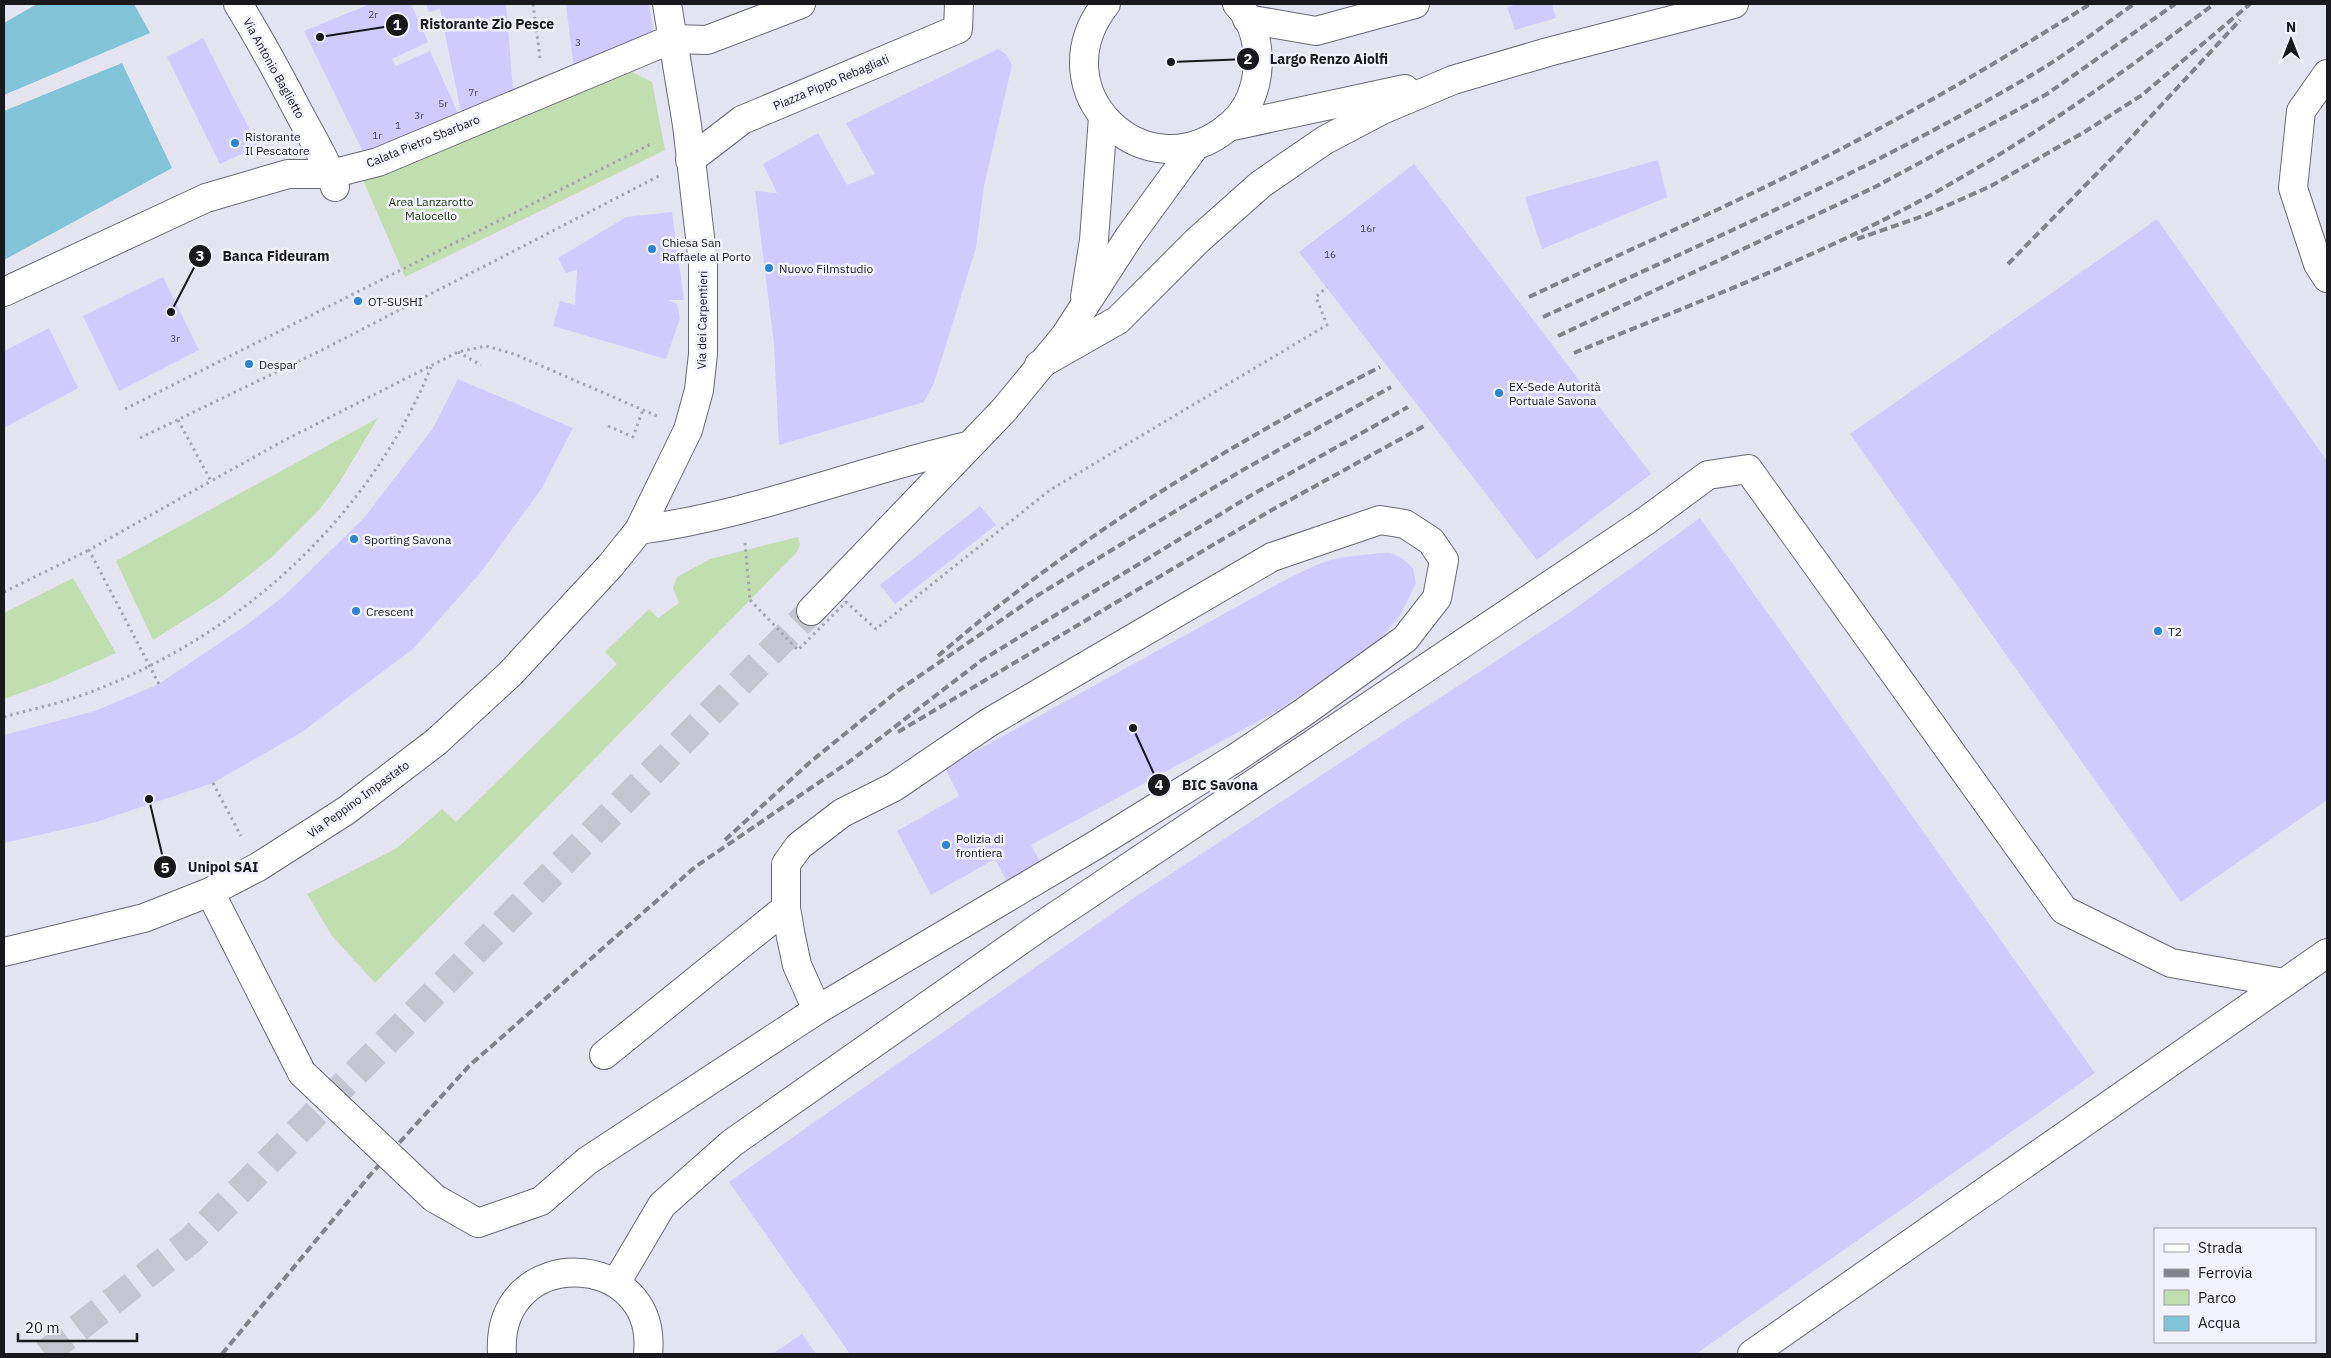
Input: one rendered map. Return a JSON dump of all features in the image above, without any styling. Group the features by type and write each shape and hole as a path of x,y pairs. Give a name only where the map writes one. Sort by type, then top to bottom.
{"street":[{"name":"Via Antonio Baglietto","path":"238,4 256,33 333,181"},
{"name":"Via dei Carpentieri","path":"639,530 688,430 699,390 704,354 704,263 687,125 667,4"},
{"path":"672,39 707,40 801,4"},
{"name":"Piazza Pippo Rebagliati","path":"690,160 742,120 958,29 959,4"},
{"path":"1106,4 1087,35 1083,60 1087,87 1092,101 1103,117 1130,138 1162,148 1196,145 1214,138 1240,117 1247,105 1254,91 1257,77 1257,47 1254,31 1241,8"},
{"path":"1241,8 1316,31 1415,4"},
{"path":"1228,127 1291,115 1369,96 1453,80 1548,52 1734,4"},
{"name":"Calata Pietro Sbarbaro","path":"4,292 206,198 288,174 333,181 672,39"},
{"path":"2327,74 2301,111 2294,188 2318,264 2327,278"},
{"path":"1039,365 1118,320 1198,240 1262,184 1325,140 1382,110 1453,80"},
{"path":"1083,305 1094,240 1103,117"},
{"path":"811,611 1004,410 1039,365 1065,336 1083,305 1196,145"},
{"path":"639,530 684,524 778,500 936,453 968,446"},
{"path":"616,1283 662,1205 732,1142 1038,928 1647,520 1708,474 1748,469 2064,910 2171,963 2284,983"},
{"path":"210,892 302,1073 434,1198 478,1222 541,1201 587,1161 817,1010 1094,846 1234,759 1405,639 1437,598 1444,560 1430,541 1405,524 1380,520 1272,556 988,723 894,787 842,813 799,846 786,864 786,908 798,965 817,1010"},
{"name":"Via Peppino Impastato","path":"4,952 144,918 210,892 258,867 347,810 436,742 510,674 611,565 639,530"},
{"path":"604,1054 786,908"},
{"path":"1752,1354 2327,953"},
{"path":"502,1354 501,1336 508,1312 523,1293 543,1278 568,1272 593,1274 616,1283 633,1299 644,1320 649,1343 648,1354"}],"path":[{"path":"533,4 544,91"},
{"path":"124,409 687,125"},
{"path":"140,438 322,350 690,160"},
{"path":"745,543 750,600 798,650 846,602 876,629 1050,490 1327,325 1316,297 1327,287"},
{"path":"4,592 89,550 283,442 458,352 486,346 505,351 643,409 633,438 608,426"},
{"path":"458,352 481,365"},
{"path":"4,717 76,697 149,666 211,632 251,603 319,541 370,476 420,392 431,365"},
{"path":"178,420 211,481"},
{"path":"89,550 159,684"},
{"path":"213,783 258,867"}],"green space":[{"name":"Area Lanzarotto Malocello","path":"630,71 652,82 665,150 405,277 363,180"},
{"path":"378,418 339,483 319,510 272,557 221,597 153,640 116,561"},
{"path":"798,537 800,545 797,552 375,983 332,936 307,894 397,848 442,809 456,822 617,664 605,652 649,609 658,618 679,603 673,588 677,577 710,559"},
{"path":"73,578 116,653 51,682 4,699 4,613"}],"water":[{"path":"37,4 134,4 150,33 4,95 4,23"},
{"path":"122,63 172,168 4,260 4,111"}],"building":[{"path":"370,4 411,4 428,42 392,59 396,66 430,51 458,113 365,156 304,31"},
{"path":"426,4 506,4 513,90 461,112 440,9 429,12"},
{"path":"566,4 649,4 654,35 574,70"},
{"path":"1518,4 1552,4 1556,18 1515,30 1507,7"},
{"path":"203,38 258,146 220,164 167,57"},
{"path":"998,49 1006,54 1012,65 984,186 976,248 934,383 924,402 779,445 774,344 755,191 777,193 763,164 818,133 847,185 875,174 846,123"},
{"path":"1658,160 1667,197 1542,249 1525,197"},
{"name":"EX-Sede Autorità Portuale Savona","path":"1414,164 1651,474 1537,560 1299,252"},
{"path":"672,212 684,300 668,300 677,304 680,318 666,359 553,326 560,301 575,305 577,270 566,273 558,258 626,217"},
{"name":"T2","path":"2157,219 2327,461 2327,800 2181,902 1850,434"},
{"path":"163,277 199,350 119,391 83,316"},
{"path":"49,328 78,388 4,428 4,351"},
{"name":"Crescent","path":"458,379 573,428 542,488 481,572 413,649 302,732 213,783 96,822 4,843 4,735 95,711 159,684 245,626 284,596 364,518 433,428"},
{"path":"980,506 996,525 895,604 880,585"},
{"path":"1700,518 2095,1073 1696,1354 850,1354 729,1182 1137,896 1563,617"},
{"path":"1390,553 1403,559 1413,568 1416,583 1401,614 1375,645 1275,712 1031,845 1043,867 1009,885 995,859 931,895 897,831 959,796 945,768 1285,580 1316,565 1337,558"},
{"path":"802,1334 816,1354 772,1354"}],"tunnel":[{"path":"45,1354 191,1240 811,611"}],"railway":[{"path":"1529,297 1744,197 1829,155 1955,86 2090,4"},
{"path":"1543,317 1792,202 1915,140 2048,65 2134,4"},
{"path":"1558,336 1875,187 2047,94 2175,4"},
{"path":"1574,353 1822,249 1944,188 2063,113 2139,60 2214,4"},
{"path":"1857,239 1926,215 1991,186 2086,131 2142,95 2250,4"},
{"path":"2008,264 2117,153 2240,20"},
{"path":"938,656 1042,573 1150,498 1206,463 1380,367"},
{"path":"725,840 809,763 899,690 1035,597 1241,471 1391,387"},
{"path":"222,1354 371,1174 469,1066 695,867 849,762 982,660 1255,493 1408,407"},
{"path":"898,732 1270,511 1424,426"}],"place":[{"name":"Ristorante Zio Pesce","path":"320,37"},
{"name":"Largo Renzo Aiolfi","path":"1171,62"},
{"name":"Ristorante Il Pescatore","path":"235,143"},
{"name":"Chiesa San Raffaele al Porto","path":"652,249"},
{"name":"Nuovo Filmstudio","path":"769,268"},
{"name":"OT-SUSHI","path":"358,301"},
{"name":"Banca Fideuram","path":"171,312"},
{"name":"Despar","path":"249,364"},
{"name":"EX-Sede Autorità Portuale Savona","path":"1499,393"},
{"name":"Sporting Savona","path":"354,539"},
{"name":"Crescent","path":"356,611"},
{"name":"T2","path":"2158,631"},
{"name":"BIC Savona","path":"1133,728"},
{"name":"Unipol SAI","path":"149,799"},
{"name":"Polizia di frontiera","path":"946,845"}]}
